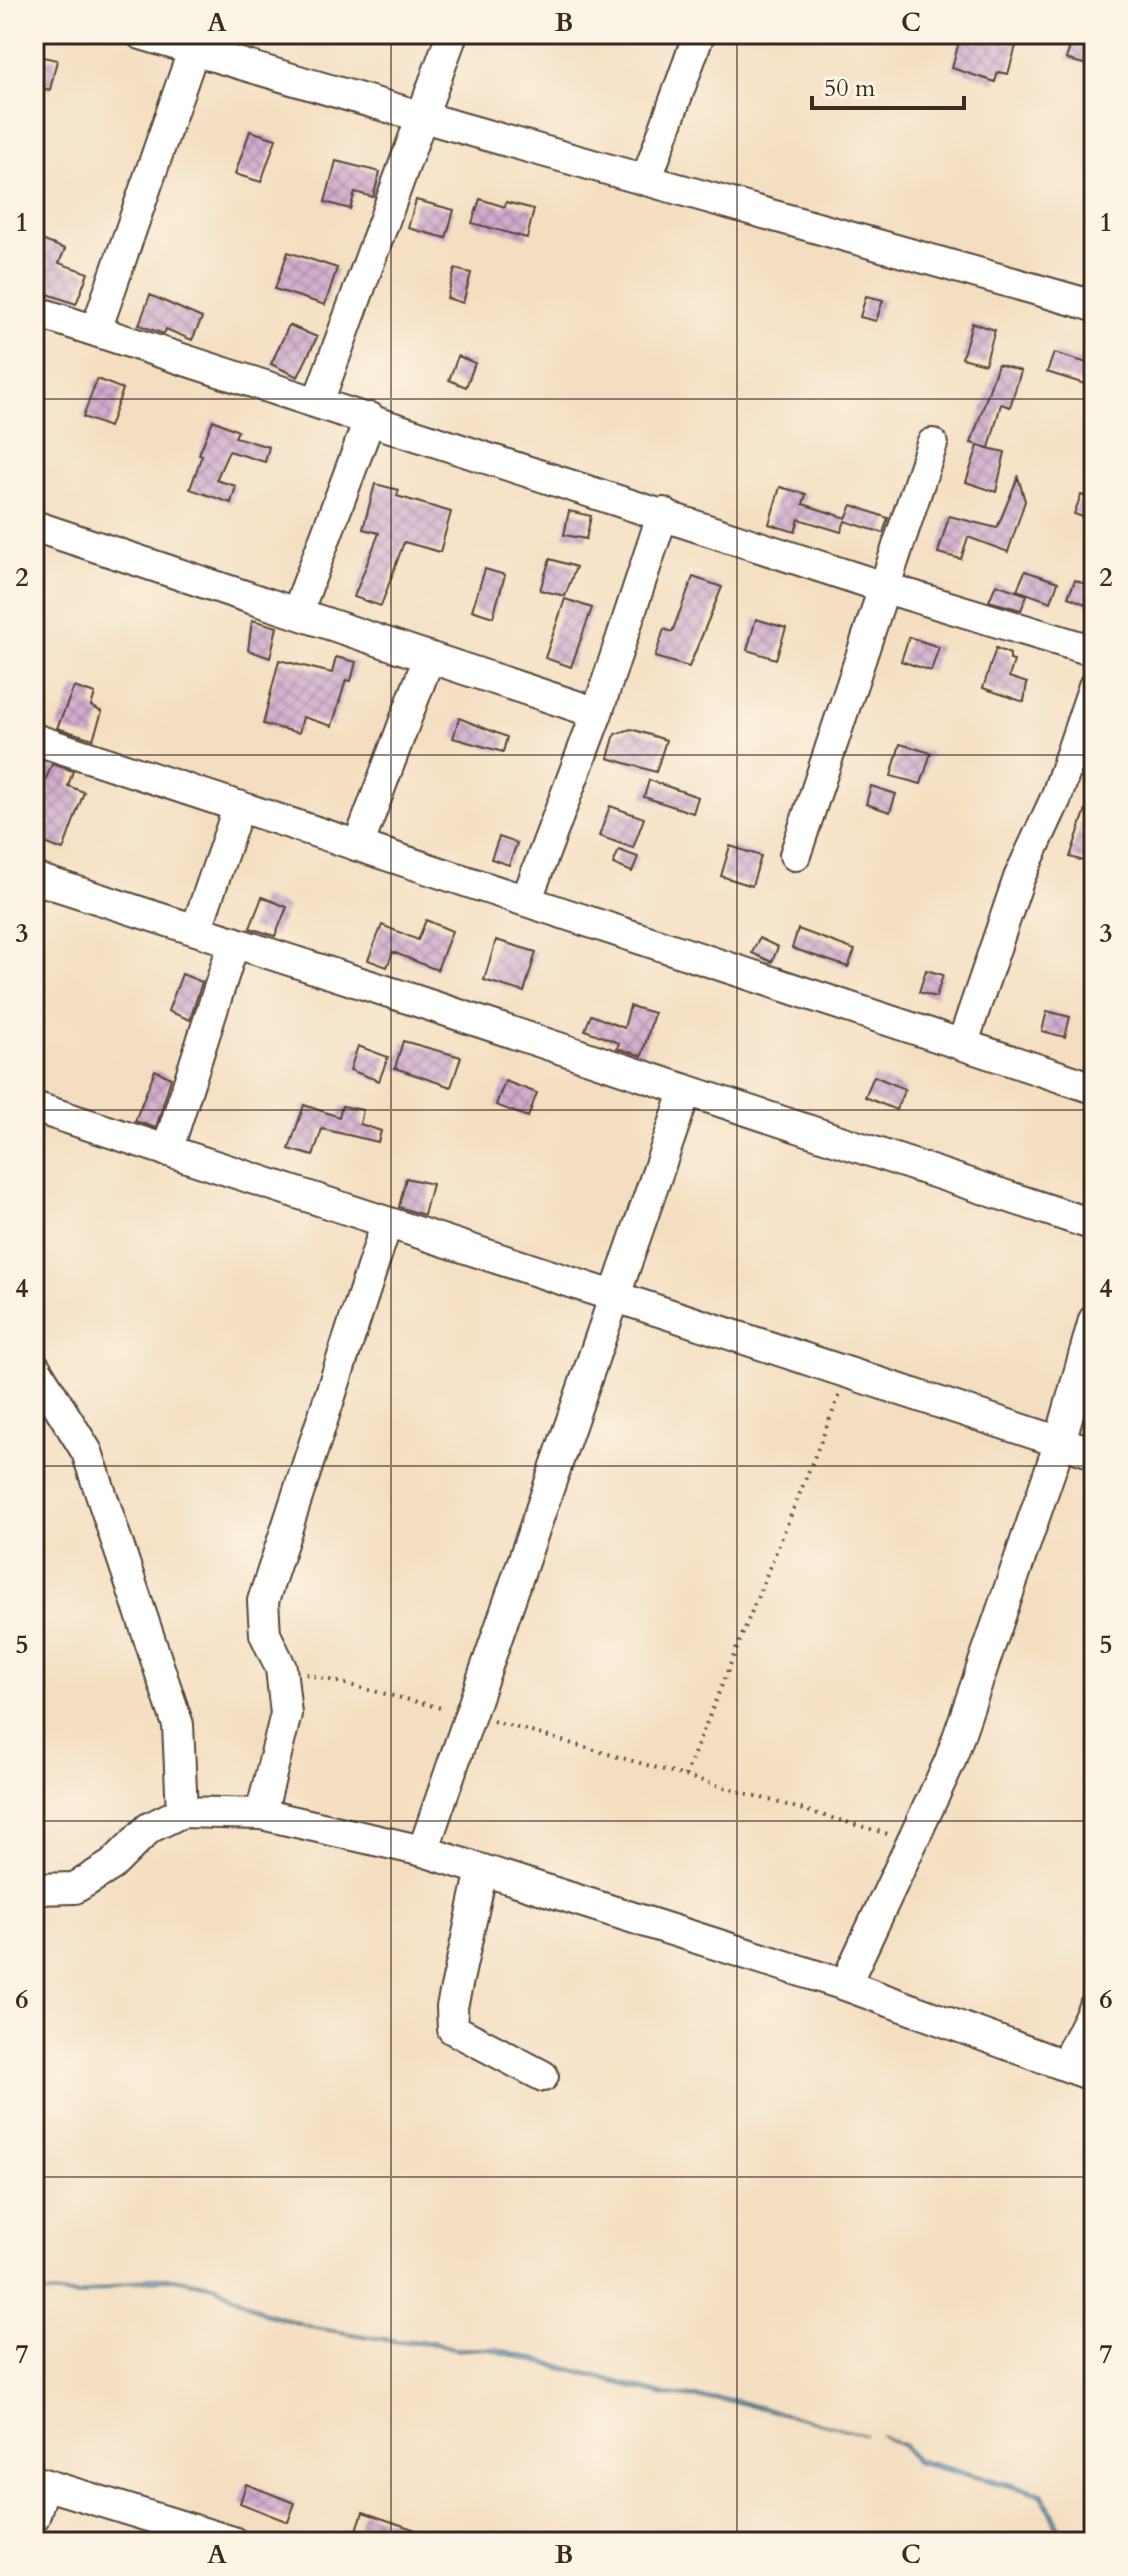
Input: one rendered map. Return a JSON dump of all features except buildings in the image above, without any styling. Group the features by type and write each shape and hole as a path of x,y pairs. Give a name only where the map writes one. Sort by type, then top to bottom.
{"street":[{"path":"141,34 196,42 420,118 647,178 1094,306"},
{"path":"318,402 452,34"},
{"path":"647,178 699,34"},
{"path":"96,330 196,42"},
{"path":"37,321 96,330 886,588 1094,651"},
{"path":"297,613 370,418"},
{"path":"795,855 932,444"},
{"path":"526,901 597,713 663,513"},
{"path":"34,526 597,713"},
{"path":"358,846 429,657"},
{"path":"962,1045 1019,878 1056,798 1094,686"},
{"path":"34,739 1094,1088"},
{"path":"196,930 239,806"},
{"path":"34,878 1094,1225"},
{"path":"167,1151 234,942"},
{"path":"423,1851 686,1090"},
{"path":"34,1107 1094,1453"},
{"path":"261,1814 286,1714 281,1668 265,1634 263,1601 387,1222"},
{"path":"845,1985 950,1761 1060,1442 1094,1320"},
{"path":"34,1366 87,1452 178,1725 182,1812"},
{"path":"34,1889 75,1888 112,1865 149,1828 182,1812 261,1814 423,1851 845,1985 1094,2076"},
{"path":"482,1870 452,2007 453,2029 543,2076"},
{"path":"1065,2065 1094,2007"},
{"path":"34,2517 39,2483 233,2542"}],"path":[{"path":"685,1776 849,1373"},
{"path":"281,1668 470,1715 913,1841"}],"water":[{"path":"150,2277 174,2277 217,2285 263,2311 314,2327 405,2341 433,2341 455,2348 497,2348 666,2394 733,2399 866,2435 733,2402 663,2396 486,2349 456,2351 436,2345 398,2343 317,2329 264,2315 214,2287 173,2279 128,2283 81,2297 34,2293 80,2294"},
{"path":"880,2436 905,2445 916,2459 1043,2492 1067,2542 1063,2542 1041,2495 915,2463 902,2446"}]}
